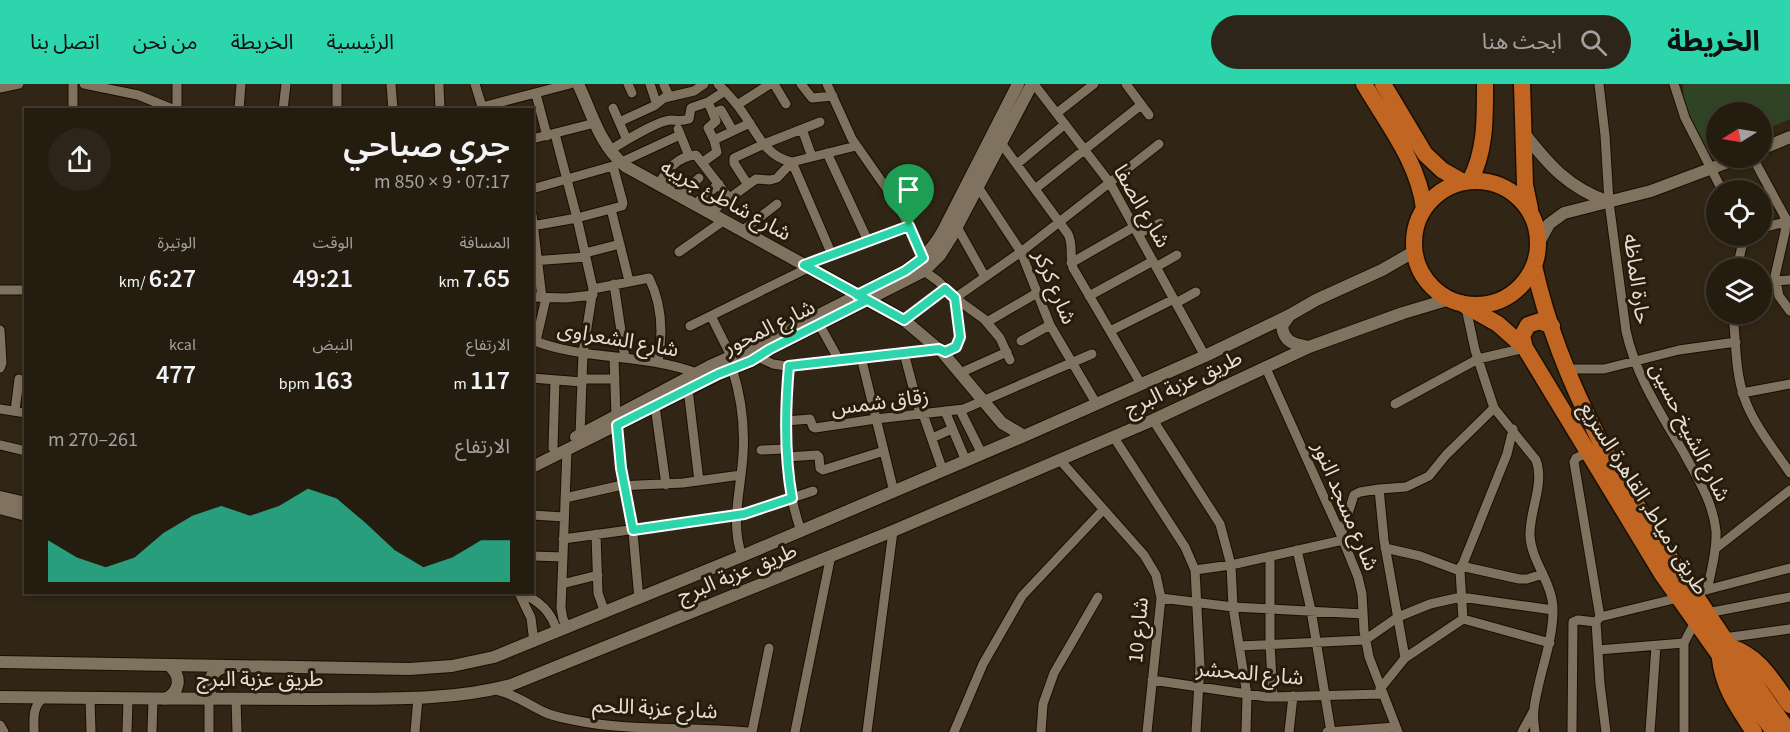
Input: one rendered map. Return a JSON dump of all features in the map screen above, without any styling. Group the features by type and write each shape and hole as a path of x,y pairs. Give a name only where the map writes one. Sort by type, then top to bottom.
{"highway":[{"path":"1364,84 1415,170 1422,192 1424,209"},
{"path":"1383,84 1425,154 1442,170 1466,182"},
{"path":"1466,182 1478,164 1483,146 1485,84"},
{"path":"1522,84 1525,185 1532,216"},
{"path":"1466,182 1489,182 1506,189 1521,200 1536,225 1538,244 1534,266 1522,285 1504,299 1483,305 1459,304 1435,290 1424,276 1415,250 1416,229 1424,209 1445,189 1466,182"},
{"name":"طريق دمياط, القاهرة السريع","path":"1534,266 1539,289 1565,369 1626,489 1693,594 1701,617 1789,732"},
{"name":"طريق دمياط, القاهرة السريع","path":"1459,304 1498,324 1525,348 1632,526 1693,594"},
{"path":"1525,348 1522,336 1528,325 1540,321 1552,326"},
{"path":"1754,732 1729,693 1723,677 1724,647 1754,658 1783,686 1790,705"},
{"name":"طريق دمياط, القاهرة السريع","path":"1724,647 1774,732"}],"street":[{"path":"73,84 73,108"},
{"path":"84,84 124,88 169,108"},
{"path":"171,108 177,84"},
{"path":"239,108 241,84"},
{"path":"283,108 286,84"},
{"path":"337,84 337,108"},
{"path":"391,84 393,108"},
{"path":"438,84 440,108"},
{"path":"475,84 482,108 501,106 570,84"},
{"name":"شارع شاطئ جريبه","path":"578,84 617,165 659,185 904,320 941,351 1006,426 1024,436"},
{"path":"650,84 656,102"},
{"path":"619,122 654,106 656,102 669,96 694,91 704,84"},
{"path":"737,105 772,84 786,104"},
{"path":"801,84 812,98 833,96"},
{"path":"826,84 856,146 891,194 923,258"},
{"name":"شارع المحور","path":"534,466 567,450 696,373 731,362 744,364 758,357 819,324 923,258 943,231 1018,84"},
{"name":"شارع المحور","path":"534,458 580,435 655,406 688,389 767,341 924,271 940,255 957,227 1033,84"},
{"name":"شارع الصفا","path":"1033,84 1110,183 1205,356"},
{"path":"1057,113 1094,84"},
{"path":"1126,84 1149,115"},
{"name":"حارة الماظه","path":"1599,84 1609,202 1624,321 1634,361"},
{"path":"1674,84 1682,111 1717,180"},
{"path":"664,85 669,96"},
{"path":"610,150 643,131 671,120 675,122 690,118 690,109 708,102 721,87 774,155 792,162 832,255"},
{"path":"537,94 578,218 593,292 583,353 580,435"},
{"path":"703,162 717,152 708,128 716,122 708,102"},
{"path":"1035,189 1142,105"},
{"path":"613,108 627,140"},
{"path":"713,113 720,110 733,131"},
{"path":"636,114 643,131"},
{"path":"675,122 689,156"},
{"path":"748,185 733,159 820,122"},
{"path":"534,139 595,123"},
{"path":"714,140 750,123"},
{"path":"1017,164 1065,124"},
{"path":"802,129 812,157"},
{"path":"1523,132 1560,175 1579,188 1609,202"},
{"path":"534,189 617,165 680,135"},
{"path":"1772,144 1790,137"},
{"path":"1001,143 1071,239 1071,263 1141,384"},
{"path":"955,298 1021,252 1159,144"},
{"path":"709,213 758,179 777,178 792,162 856,146"},
{"path":"827,153 868,241"},
{"path":"659,185 672,166 689,156 696,155 729,198"},
{"path":"534,226 578,218 621,206 623,202 617,165"},
{"path":"1759,168 1784,213 1786,222 1775,281 1779,296 1790,311"},
{"path":"1538,244 1549,224 1560,215 1651,192 1711,169"},
{"path":"679,196 699,178"},
{"path":"694,205 719,184"},
{"name":"شارع كركر","path":"978,187 1021,252 1050,326 1096,403"},
{"path":"742,231 777,204"},
{"path":"611,209 630,281"},
{"path":"679,252 723,221"},
{"path":"1772,225 1786,222"},
{"path":"1071,263 1136,231 1160,223"},
{"path":"690,326 806,266 909,226"},
{"path":"957,227 985,277"},
{"path":"534,244 540,298 534,340"},
{"path":"535,261 586,255 620,244"},
{"name":"طريق عزبة البرج","path":"0,662 431,668 484,660 639,599 1024,436 1205,356 1316,300 1382,270 1415,250"},
{"path":"1089,296 1177,255"},
{"path":"924,271 987,322 997,334 1008,356 960,373"},
{"path":"540,298 593,292 614,284 647,278 653,288 661,329 658,362"},
{"path":"1775,281 1790,280"},
{"path":"614,284 625,358"},
{"path":"904,320 945,289"},
{"path":"0,290 24,290"},
{"path":"1110,331 1196,292"},
{"path":"987,322 1036,293"},
{"path":"758,357 773,364 789,366 954,349 960,339 955,298"},
{"path":"1459,304 1494,408 1513,429 1539,467 1530,535 1531,545 1551,596 1553,610 1550,643 1534,710 1522,732"},
{"name":"طريق عزبة البرج","path":"0,697 418,698 456,696 494,689 546,672 893,531 1153,420 1309,347 1403,313 1459,304"},
{"path":"711,315 731,362 743,417 744,442 736,515 737,536 742,556"},
{"path":"1290,315 1282,326 1285,339 1291,343 1309,347"},
{"path":"819,324 840,360"},
{"path":"1734,324 1743,393 1749,410 1787,463 1790,473"},
{"path":"1021,341 1050,326"},
{"path":"0,330 2,363 0,368"},
{"name":"شارع الشعراوى","path":"534,340 559,349 658,362 696,373"},
{"path":"1565,369 1604,369 1690,348 1736,342"},
{"path":"1395,404 1478,359 1525,348"},
{"path":"904,353 921,414 943,471"},
{"name":"زقاق شمس","path":"786,421 810,419 815,428 960,410 1092,354"},
{"path":"614,357 616,421 633,530 639,599"},
{"path":"861,357 894,492"},
{"name":"شارع الشيخ حسين","path":"1634,361 1709,501 1715,524 1716,549 1693,594"},
{"path":"789,366 786,453 792,498 801,531"},
{"name":"شارع مسجد النور","path":"1265,366 1342,537 1361,588 1365,640 1371,665 1397,730"},
{"path":"534,378 582,381 615,379"},
{"path":"15,411 19,379"},
{"path":"553,448 555,380"},
{"path":"1743,393 1790,384"},
{"path":"688,389 699,481"},
{"path":"655,406 666,485"},
{"path":"1195,570 1231,565 1342,537 1354,495 1379,489 1406,487 1430,476 1446,455 1494,408"},
{"path":"0,409 24,412"},
{"path":"960,410 982,454"},
{"path":"945,411 966,461"},
{"path":"1153,420 1220,525 1231,565 1233,607 1246,695 1246,732"},
{"path":"932,438 952,429"},
{"path":"1463,619 1461,568 1507,454 1513,429"},
{"path":"1113,436 1185,547 1195,570 1199,687 1196,732"},
{"path":"0,445 24,451"},
{"path":"562,630 567,450"},
{"path":"761,450 817,454 820,468 823,470 884,451"},
{"path":"1589,452 1576,458 1574,462 1598,619 1600,684 1606,732"},
{"name":"شارع 10","path":"1059,459 1149,561 1156,575 1161,598 1147,732"},
{"path":"565,498 625,485 666,485 741,475"},
{"path":"1379,489 1385,548 1405,658"},
{"path":"1716,549 1790,490"},
{"path":"563,539 736,515 813,491"},
{"path":"0,497 23,500"},
{"path":"0,508 24,514"},
{"path":"954,732 983,664 1022,596 1103,510"},
{"path":"534,515 564,517"},
{"path":"867,732 893,531"},
{"path":"596,534 599,597 605,613"},
{"path":"1385,548 1461,568 1519,579 1543,574"},
{"path":"1297,550 1311,610 1329,732 1397,730"},
{"path":"795,732 831,555"},
{"path":"534,556 563,557"},
{"path":"1270,556 1269,610 1273,697"},
{"path":"1572,732 1573,622 1598,619 1790,568"},
{"path":"562,584 598,575"},
{"path":"519,594 530,614 534,642"},
{"path":"521,594 532,598 544,607 562,630"},
{"path":"1041,732 1043,704 1054,673 1098,597"},
{"path":"1239,646 1365,640 1398,617 1430,604 1461,597 1553,610"},
{"path":"1684,732 1684,643 1701,617 1790,597"},
{"path":"1161,598 1269,610 1363,614"},
{"path":"1381,691 1405,658 1463,619 1550,643"},
{"path":"1724,647 1790,629"},
{"path":"1598,651 1684,643"},
{"path":"1650,732 1656,646"},
{"path":"750,732 769,648"},
{"path":"152,732 159,699 175,692 178,684 177,675 170,666"},
{"path":"209,732 211,699 208,688 209,679 216,670 225,666"},
{"name":"شارع المحشر","path":"1152,680 1273,697 1325,696 1381,691"},
{"name":"شارع عزبة اللحم","path":"494,689 516,696 555,716 613,729 750,732"},
{"path":"1289,732 1293,696"},
{"path":"34,732 34,711 44,697"},
{"path":"90,698 91,732"},
{"path":"127,732 128,698"},
{"path":"415,732 418,698"},
{"path":"236,699 237,732"},
{"path":"1534,710 1535,732"},
{"path":"0,725 4,732"}],"green space":[{"path":"1683,84 1790,84 1790,119 1772,126 1772,102 1706,102 1706,155 1684,107"}],"route":[{"path":"909,226 804,265 867,300 904,320 945,289 955,298 960,326 959,344 943,353 939,349 789,366 786,435 787,471 792,498 744,514 633,530 621,468 617,425 718,374 751,361 867,300 857,295 905,271 923,258 909,226"}]}
